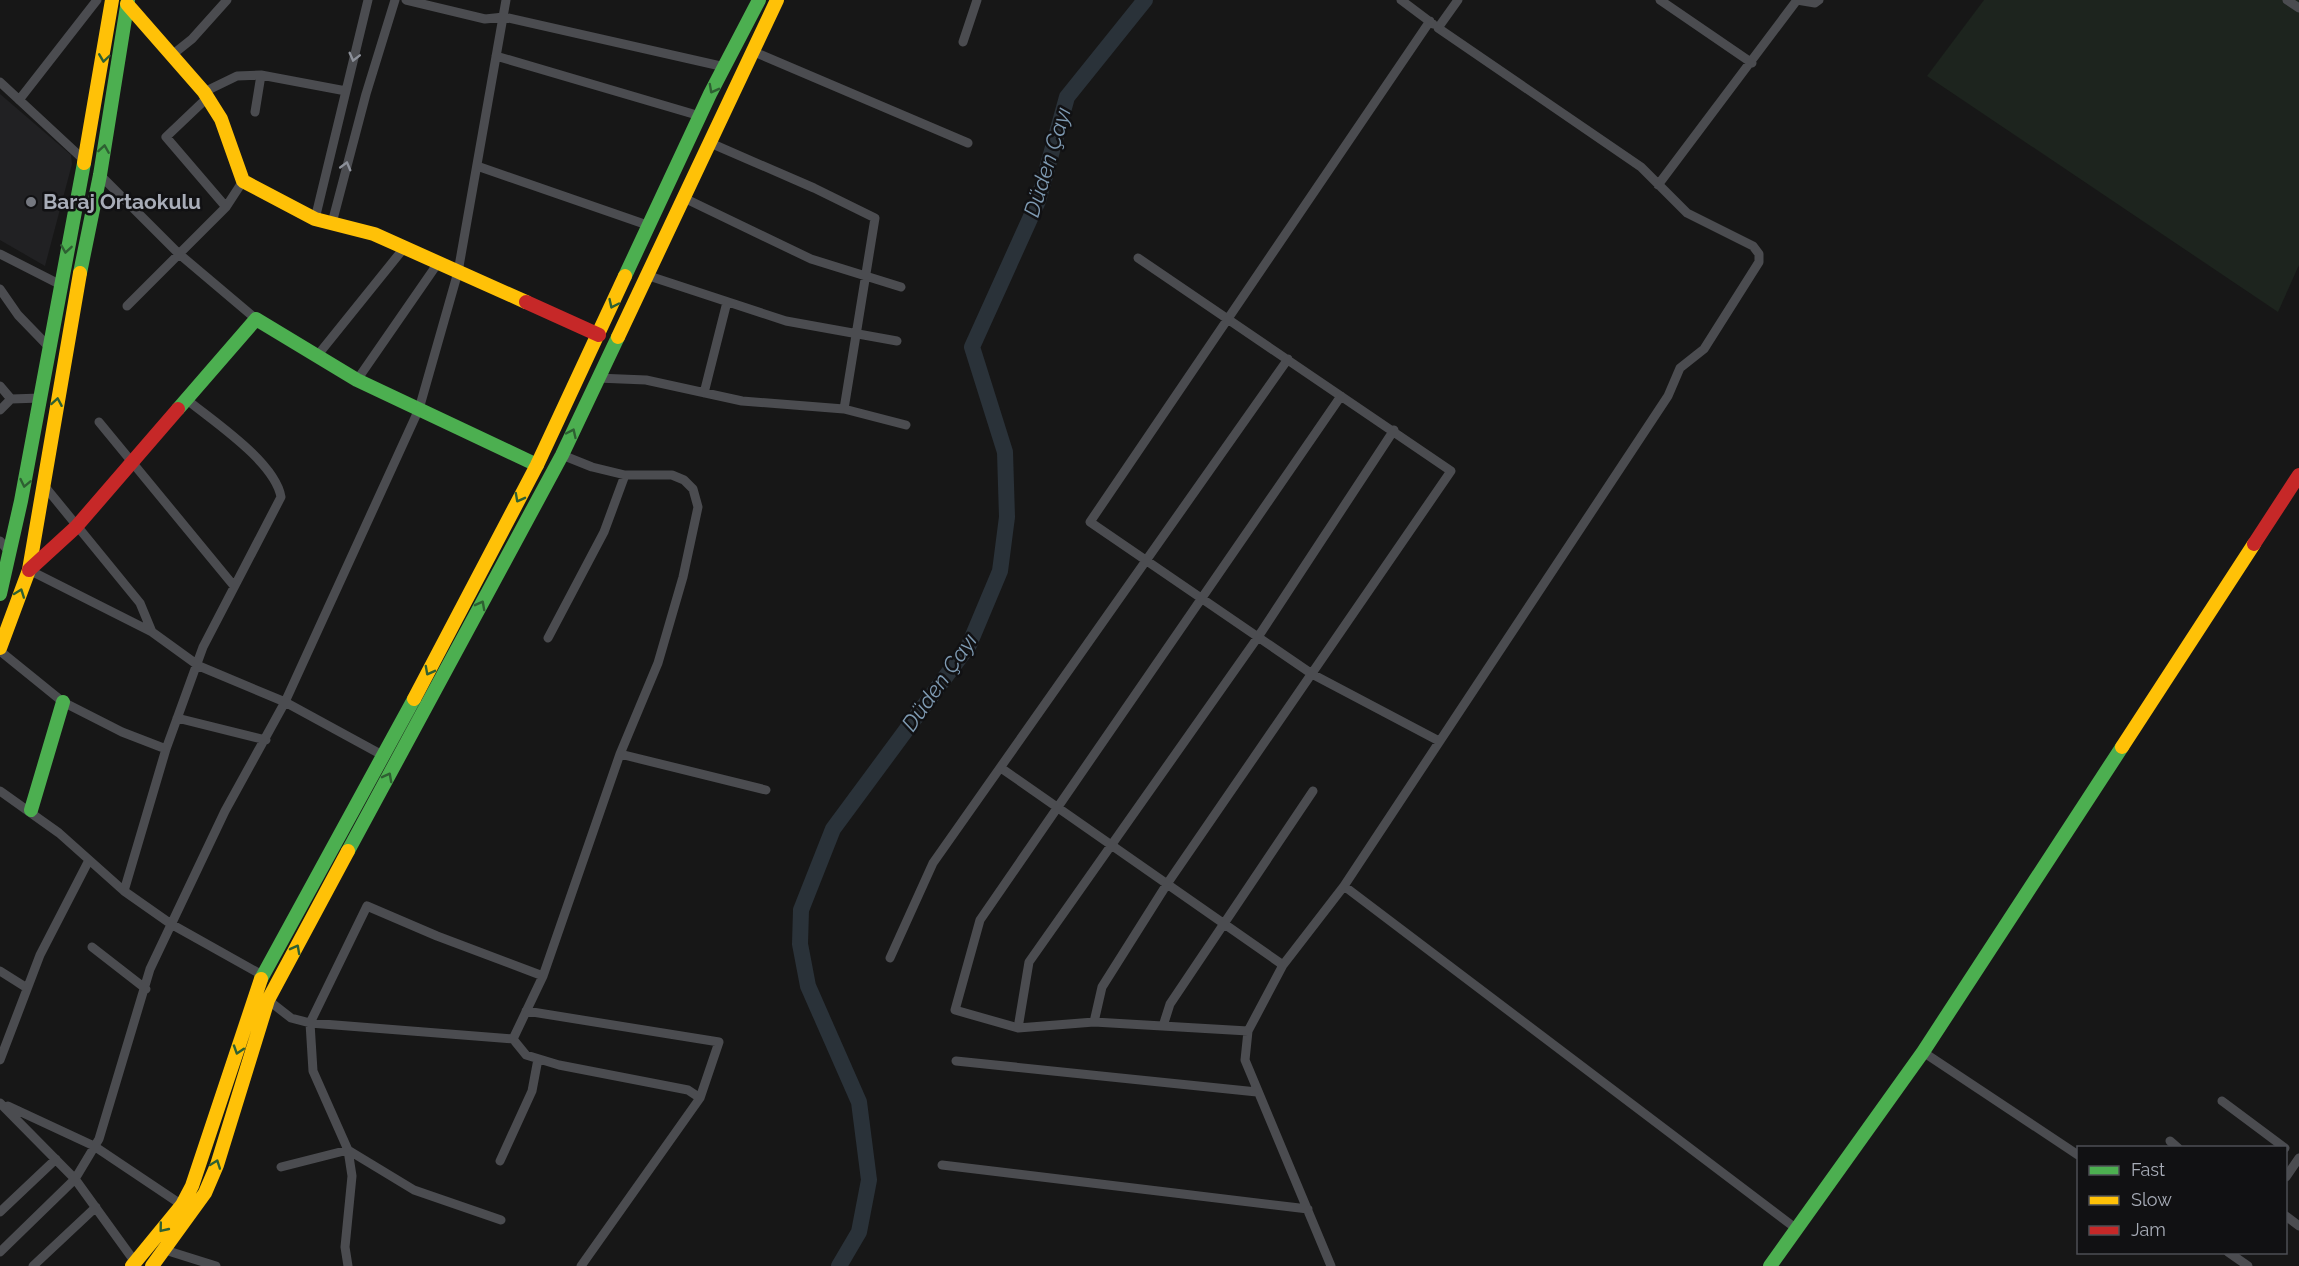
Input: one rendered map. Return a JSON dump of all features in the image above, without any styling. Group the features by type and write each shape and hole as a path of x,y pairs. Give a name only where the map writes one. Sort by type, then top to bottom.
{"street":[{"path":"19,100 97,0"},
{"path":"0,594 41,398 48,345 100,85 112,0"},
{"path":"172,55 192,39 227,0"},
{"path":"315,219 368,0"},
{"path":"332,223 366,94 395,0"},
{"path":"406,0 484,19 504,17 725,67"},
{"path":"0,1251 75,1179 94,1146 146,989 150,969 225,811 285,702 419,409 459,272 506,0"},
{"path":"0,1103 75,1179 133,1264 182,1205 209,1139 262,975 384,756 537,465 700,116 759,0"},
{"path":"152,1266 205,1193 268,1000 561,455 777,0"},
{"path":"963,42 977,0"},
{"path":"1331,1266 1245,1060 1248,1031 1283,965 1344,886 1668,396 1680,368 1704,349 1760,262 1759,254 1753,246 1687,213 1641,167 1438,28 1401,0"},
{"path":"1438,28 1458,0"},
{"path":"1660,0 1752,63"},
{"path":"1658,185 1691,138 1752,63 1797,0 1815,3 1819,0"},
{"path":"2287,0 2299,8"},
{"path":"128,2 206,95 221,119 243,181 315,219 374,234 599,335"},
{"path":"128,2 100,175 42,483 29,570 0,650 63,702 122,732 166,749"},
{"path":"1430,21 1090,522 1312,674 1439,741"},
{"path":"752,51 969,143"},
{"path":"496,56 700,116"},
{"path":"226,207 166,137 206,95 237,76 261,75 346,92"},
{"path":"255,112 261,75"},
{"path":"0,82 84,160"},
{"path":"708,142 814,188 875,218 844,409"},
{"path":"477,166 650,226"},
{"path":"100,175 178,253 256,319 357,380 537,465"},
{"path":"127,306 226,207 243,181"},
{"path":"682,197 811,259 901,287"},
{"path":"316,356 404,248"},
{"path":"0,254 61,285"},
{"path":"1094,1022 1102,987 1167,884 1451,471 1394,430 1138,258"},
{"path":"357,380 438,263"},
{"path":"630,269 786,321 897,341"},
{"path":"0,289 18,315 48,345"},
{"path":"705,393 727,302"},
{"path":"29,570 75,527 256,319"},
{"path":"890,958 933,863 1288,359"},
{"path":"597,378 646,380 742,401 844,409 906,425"},
{"path":"0,386 11,399"},
{"path":"1248,1031 1094,1022 1018,1028 955,1010 980,920 1341,396"},
{"path":"0,410 11,399 41,398"},
{"path":"124,891 166,749 199,666 203,647 228,603 234,586 281,497 278,484 251,453 186,399"},
{"path":"99,423 234,586"},
{"path":"1018,1028 1029,962 1258,637 1394,430"},
{"path":"513,1039 543,976 620,754 658,663 683,577 698,507 693,489 684,480 672,475 625,475 592,467 561,455"},
{"path":"548,638 604,532 625,475"},
{"path":"1770,1266 1923,1053 2299,475"},
{"path":"42,483 75,527 140,603 152,632"},
{"path":"0,541 10,553"},
{"path":"29,570 152,632 199,666 285,702 384,756"},
{"path":"30,810 63,702"},
{"path":"177,718 266,740"},
{"path":"620,754 766,790"},
{"path":"1001,768 1283,965"},
{"path":"0,791 30,810 124,891 171,924 262,975"},
{"path":"1164,1026 1170,1004 1313,791"},
{"path":"0,1060 40,955 88,862"},
{"path":"1344,886 1798,1230"},
{"path":"348,1266 345,1248 352,1176 348,1150 314,1071 310,1023 367,906 436,936 543,976"},
{"path":"92,947 146,989"},
{"path":"0,971 27,988"},
{"path":"254,994 268,1000 291,1018 310,1023 513,1039 526,1055 538,1059 688,1090 700,1098"},
{"path":"526,1011 718,1042 700,1098 581,1266"},
{"path":"1923,1053 2077,1154"},
{"path":"500,1161 532,1091 538,1059"},
{"path":"956,1061 1257,1092"},
{"path":"2222,1101 2282,1146"},
{"path":"0,1103 94,1146 182,1205"},
{"path":"2170,1141 2176,1146"},
{"path":"281,1167 348,1150 414,1190 501,1220"},
{"path":"2287,1176 2299,1158"},
{"path":"0,1212 56,1159"},
{"path":"942,1165 1308,1209"},
{"path":"33,1266 96,1207"},
{"path":"2287,1217 2299,1226"},
{"path":"165,1250 215,1266"},
{"path":"2230,1254 2248,1266"}],"shaded area":[{"path":"1984,0 2299,0 2299,265 2278,312 1927,76"},
{"name":"Baraj Ortaokulu","path":"0,94 71,155 72,164 45,266 0,240"}],"waterway":[{"name":"Düden Çayı","path":"839,1266 859,1232 869,1180 859,1102 808,986 800,944 801,910 833,829 969,645 1000,571 1007,517 1005,452 972,347 1038,201 1067,97 1145,0"}],"traffic: fast":[{"path":"80,273 100,175 128,0"},
{"path":"625,276 710,94 759,0"},
{"path":"0,594 21,501 84,163"},
{"path":"178,409 256,319 357,380 537,465"},
{"path":"348,851 562,455 618,337"},
{"path":"261,979 414,699"},
{"path":"31,810 63,702"},
{"path":"1770,1266 1923,1052 2122,747"}],"traffic: slow":[{"path":"84,163 112,0"},
{"path":"618,337 777,0"},
{"path":"127,4 204,92 221,119 243,181 315,219 374,234 526,302"},
{"path":"0,648 29,570 80,273"},
{"path":"414,699 537,465 625,276"},
{"path":"2122,747 2254,544"},
{"path":"152,1266 205,1193 217,1165 268,1000 348,851"},
{"path":"132,1266 182,1205 192,1186 261,979"}],"traffic: jam":[{"path":"526,302 599,335"},
{"path":"29,570 76,527 178,409"},
{"path":"2254,544 2299,475"}],"place":[{"name":"Baraj Ortaokulu","path":"31,202"}]}
